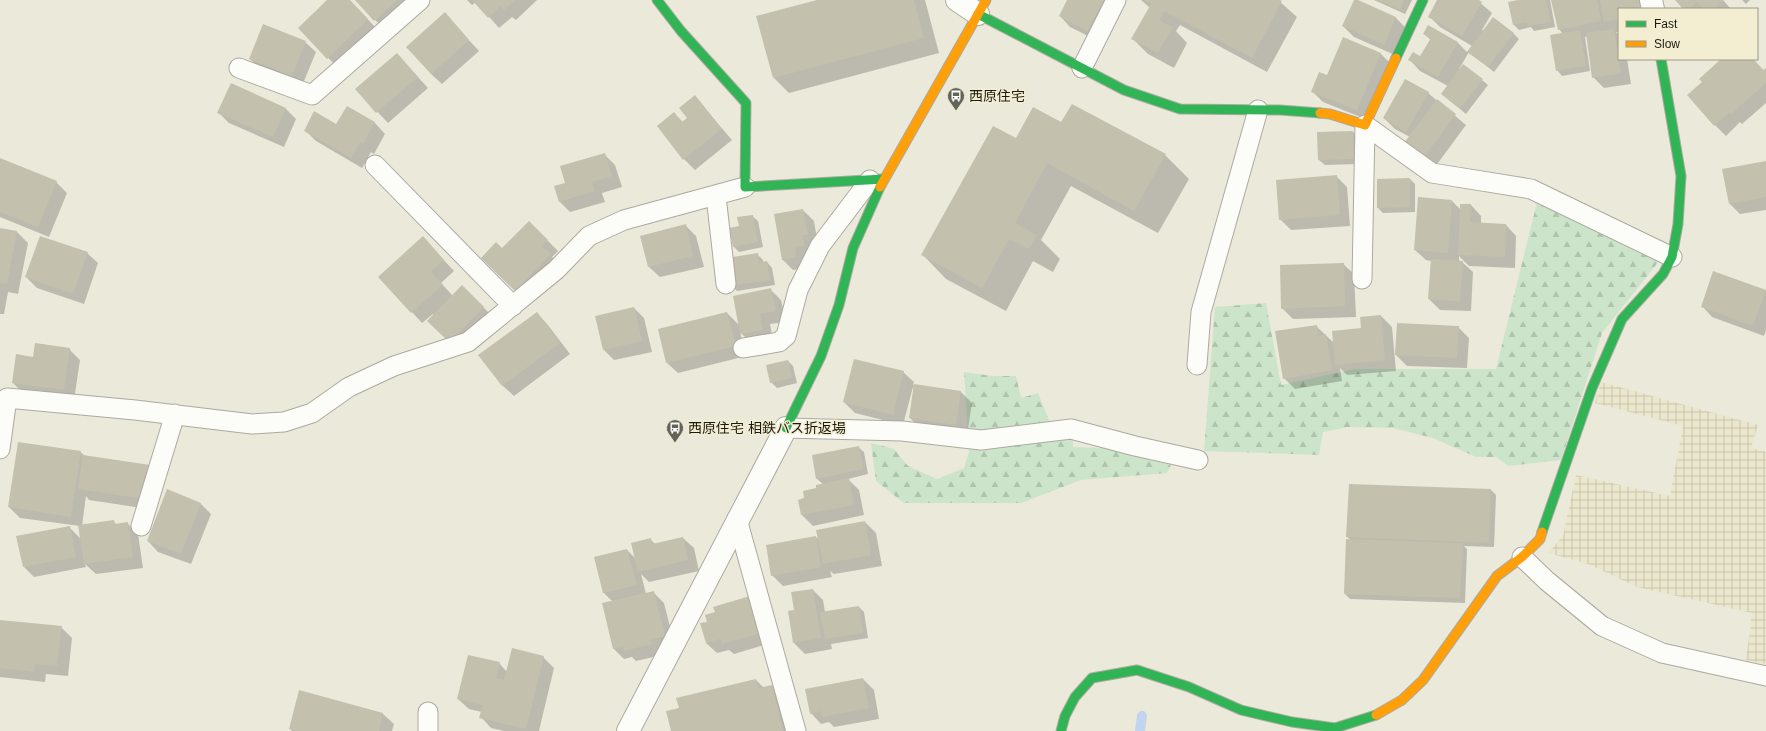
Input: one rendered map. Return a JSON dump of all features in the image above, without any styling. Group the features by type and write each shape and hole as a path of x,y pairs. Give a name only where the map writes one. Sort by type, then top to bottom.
{"street":[{"path":"658,0 681,31 746,102 745,187 877,179"},
{"path":"957,0 982,7 1082,68 1124,90 1180,109 1258,110 1330,114 1365,125 1423,0"},
{"path":"628,731 737,519 786,428 821,356 839,305 853,248 877,179 982,7"},
{"path":"1061,731 1065,716 1075,697 1092,678 1137,670 1189,687 1241,710 1292,722 1335,728 1376,715 1402,700 1423,680 1498,576 1522,557 1540,539 1592,388 1622,319 1663,274 1672,258 1678,224 1681,176 1661,60"}],"lane":[{"path":"239,68 312,95 420,0"},
{"path":"1082,68 1116,0"},
{"path":"1198,365 1201,312 1258,110"},
{"path":"1365,125 1432,173 1531,190 1672,258"},
{"path":"1362,279 1365,125"},
{"path":"375,165 513,306"},
{"path":"743,348 779,342 786,336 798,290 820,246 877,179"},
{"path":"0,449 7,398 175,414 252,424 284,422 312,414 355,384 394,366 468,342 556,270 589,236 624,220 745,187"},
{"path":"716,196 726,284"},
{"path":"141,526 175,414"},
{"path":"786,428 902,431 981,440 1071,429 1198,460"},
{"path":"737,519 796,731"},
{"path":"1522,557 1546,581 1602,626 1662,653 1766,676"},
{"path":"428,712 428,731"}],"shaded area":[{"path":"1601,382 1758,425 1751,448 1766,452 1766,664 1746,660 1752,613 1637,587 1588,564 1548,553 1563,536 1576,475 1670,496 1683,426 1595,403"}],"green space":[{"path":"1538,198 1659,261 1602,333 1561,460 1509,466 1496,457 1476,457 1433,438 1393,428 1348,427 1323,432 1319,455 1204,451 1215,307 1266,303 1281,385 1355,369 1496,369"},
{"path":"964,372 992,376 1016,376 1021,398 1038,393 1050,423 1073,420 1073,447 1106,448 1171,465 1167,473 1081,480 1021,503 904,503 876,481 871,443 894,449 908,466 937,479 964,468 969,452"}],"building":[{"path":"327,0 350,0 368,19 327,59 298,28"},
{"path":"355,0 397,0 374,21"},
{"path":"472,0 515,0 504,10 501,6 488,18"},
{"path":"817,0 914,0 924,38 773,78 756,16"},
{"path":"1067,0 1104,0 1087,31 1059,16"},
{"path":"1144,0 1282,1 1252,58 1164,11 1159,20 1173,27 1158,53 1131,39 1151,4"},
{"path":"1354,0 1358,0 1396,17 1384,45 1342,26"},
{"path":"1378,0 1404,0 1400,10"},
{"path":"1437,0 1479,0 1482,2 1462,36 1428,17"},
{"path":"1518,0 1546,0 1551,22 1528,26 1527,22 1513,25 1508,2"},
{"path":"1551,0 1597,0 1601,21 1558,30"},
{"path":"1600,0 1644,0 1645,8 1618,8 1618,19 1604,22"},
{"path":"1675,0 1724,0 1715,8 1702,8 1697,2 1691,8 1682,8"},
{"path":"445,12 469,40 431,74 406,47"},
{"path":"1493,17 1514,33 1488,67 1467,52"},
{"path":"263,24 306,41 292,76 249,59"},
{"path":"1428,25 1458,42 1438,77 1408,60 1413,52 1420,56 1431,38 1423,34"},
{"path":"1614,29 1621,73 1592,78 1586,33"},
{"path":"1580,30 1586,66 1556,71 1550,35"},
{"path":"1343,37 1381,53 1357,110 1311,92 1319,72 1327,75"},
{"path":"397,53 418,77 376,113 355,89"},
{"path":"1720,60 1754,60 1763,70 1766,68 1766,83 1731,114 1729,112 1714,126 1687,95 1702,82 1699,79"},
{"path":"1463,64 1483,79 1460,109 1441,94"},
{"path":"1405,79 1429,92 1406,132 1383,118"},
{"path":"231,83 286,108 273,137 217,113"},
{"path":"695,95 722,129 683,160 657,126 674,112 682,122 687,118 679,108"},
{"path":"1437,99 1456,114 1424,157 1404,143"},
{"path":"1072,104 1166,154 1134,211 1047,163 1015,223 1037,235 1029,249 1009,239 982,288 921,255 993,126 1016,138 1033,107 1061,122"},
{"path":"347,106 375,122 363,144 360,142 351,158 304,131 314,111 336,124"},
{"path":"1353,131 1355,159 1318,160 1317,132"},
{"path":"605,153 612,176 592,182 595,191 559,202 554,186 565,183 560,166"},
{"path":"0,158 57,181 38,227 0,212"},
{"path":"1766,161 1766,197 1729,204 1722,169"},
{"path":"1337,175 1340,215 1279,220 1276,180"},
{"path":"1410,178 1410,207 1377,208 1377,179"},
{"path":"1418,197 1452,200 1448,253 1414,250"},
{"path":"1460,204 1471,204 1470,222 1506,224 1505,257 1458,255"},
{"path":"803,209 808,235 803,235 804,246 795,248 796,257 782,260 774,214"},
{"path":"753,215 758,242 733,247 729,228 739,226 737,217"},
{"path":"529,221 548,240 542,246 551,254 515,291 481,258 496,242 502,248"},
{"path":"686,224 693,256 648,267 640,236"},
{"path":"0,228 17,231 7,284 0,283"},
{"path":"40,236 88,252 73,294 25,277"},
{"path":"423,236 444,260 431,272 443,285 411,313 378,277"},
{"path":"758,253 759,262 767,261 770,280 730,286 726,258"},
{"path":"1431,259 1463,261 1460,301 1428,299"},
{"path":"1344,263 1345,306 1281,309 1280,265"},
{"path":"1713,271 1766,290 1753,326 1701,307"},
{"path":"462,285 484,307 449,342 427,321"},
{"path":"771,288 776,311 760,314 763,330 740,334 733,296"},
{"path":"634,307 642,341 603,350 595,316"},
{"path":"537,312 560,343 502,386 478,355"},
{"path":"727,312 736,346 666,363 658,329"},
{"path":"1381,315 1385,360 1335,365 1332,331 1361,328 1360,317"},
{"path":"1397,323 1459,326 1457,358 1395,355"},
{"path":"1317,325 1319,336 1326,334 1332,370 1283,379 1275,331"},
{"path":"35,343 70,348 64,390 12,383 16,354 33,357"},
{"path":"854,359 904,371 893,415 843,402"},
{"path":"788,360 792,378 770,383 766,365"},
{"path":"914,384 961,391 956,425 909,418"},
{"path":"18,442 81,451 71,517 8,507"},
{"path":"859,446 864,469 816,479 812,455"},
{"path":"83,455 150,465 144,499 78,489"},
{"path":"849,478 854,505 801,515 798,500 804,498 803,491 816,488 816,485"},
{"path":"1349,484 1491,489 1489,543 1346,537"},
{"path":"167,489 201,503 181,554 147,541"},
{"path":"114,520 115,524 128,522 133,557 84,564 78,525"},
{"path":"865,521 871,555 823,564 816,530"},
{"path":"70,526 76,557 23,567 16,536"},
{"path":"816,536 821,567 771,576 766,545"},
{"path":"683,537 688,560 638,572 631,543 651,538 652,544"},
{"path":"1346,539 1463,543 1460,598 1344,594"},
{"path":"627,549 637,585 603,593 594,557"},
{"path":"813,589 821,638 793,643 788,611 794,610 791,592"},
{"path":"654,591 665,636 651,640 652,644 624,651 623,647 613,649 602,603"},
{"path":"750,596 761,633 722,644 720,639 706,643 700,623 707,622 705,615 715,612 713,607"},
{"path":"859,606 863,633 825,639 820,612"},
{"path":"0,620 62,626 57,666 35,664 34,672 0,668"},
{"path":"512,648 544,656 526,729 479,718 483,705 457,699 468,655 500,662 496,678 504,680"},
{"path":"863,678 869,708 822,717 821,711 810,714 805,689"},
{"path":"756,679 758,688 772,685 783,731 671,731 666,711 679,708 676,698"},
{"path":"299,690 383,713 379,731 297,731 289,729"}],"waterway":[{"path":"1140,731 1142,716"}],"traffic: fast":[{"path":"657,0 681,31 746,103 745,187 884,179"},
{"path":"1396,58 1423,0"},
{"path":"978,14 1124,90 1180,109 1280,110 1320,113"},
{"path":"1542,532 1592,388 1622,319 1663,274 1672,257 1678,224 1681,176 1661,60"},
{"path":"786,428 821,356 839,305 853,248 880,187"},
{"path":"1061,731 1065,716 1075,697 1092,678 1137,670 1189,687 1241,710 1292,722 1335,728 1376,715"}],"traffic: slow":[{"path":"880,187 986,0"},
{"path":"1320,113 1330,114 1365,125 1396,58"},
{"path":"1376,715 1402,700 1423,680 1497,576 1522,557 1540,539 1542,532"}],"place":[{"name":"西原住宅","path":"956,111"},
{"name":"西原住宅 相鉄バス折返場","path":"675,443"}]}
